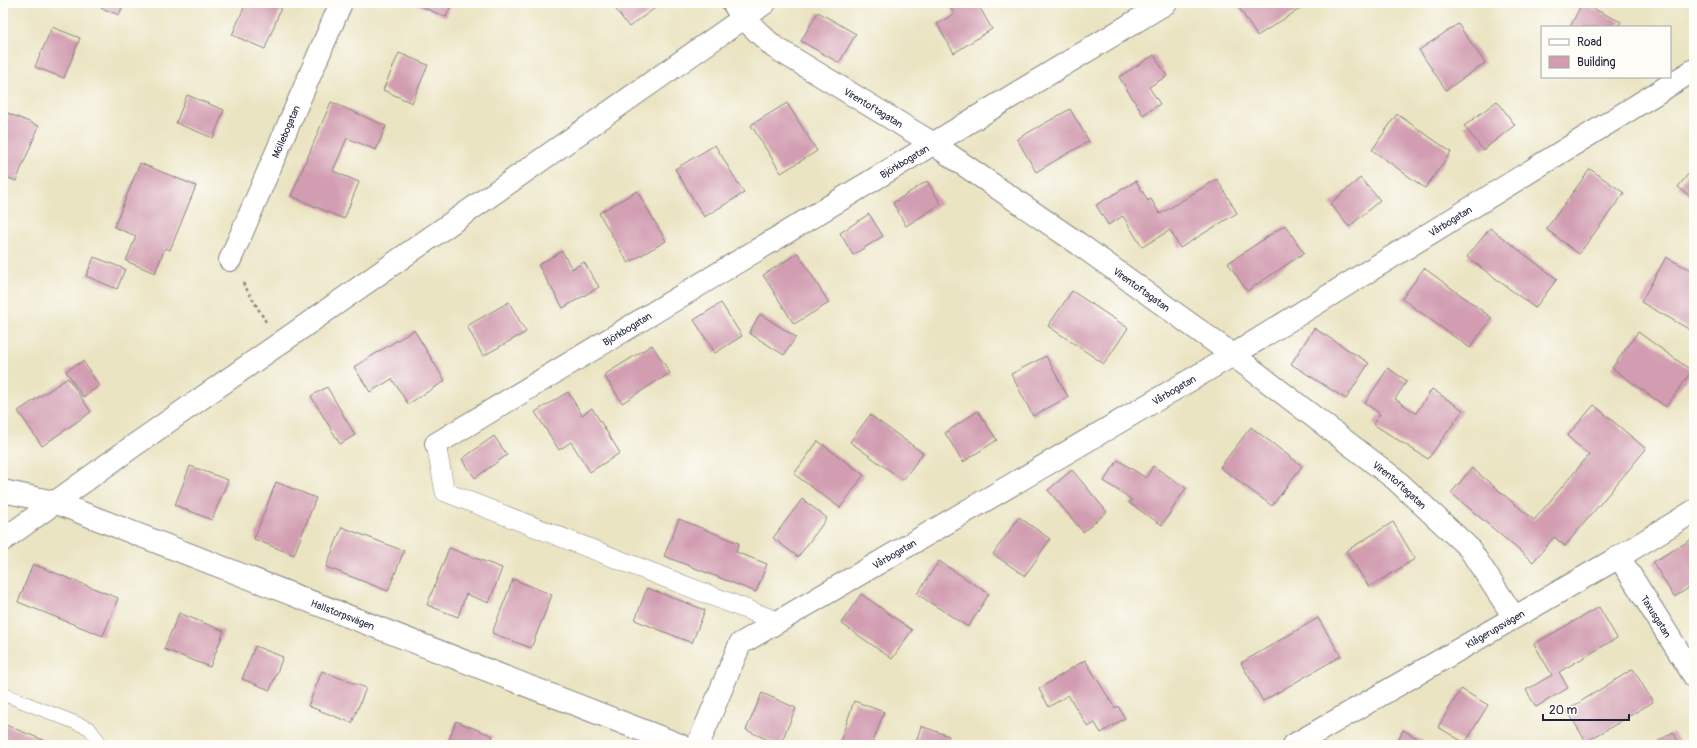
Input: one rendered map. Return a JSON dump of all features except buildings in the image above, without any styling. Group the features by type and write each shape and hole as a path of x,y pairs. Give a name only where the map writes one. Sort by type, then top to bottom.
{"street":[{"name":"Möllebogatan","path":"230,260 341,3"},
{"path":"3,540 54,502 279,344 738,10 765,3"},
{"name":"Björkbogatan","path":"779,622 445,492 436,444 1166,3"},
{"name":"Virentoftagatan","path":"738,10 774,47 932,143 1079,244 1233,355 1395,478 1469,548 1514,617"},
{"name":"Vårbogatan","path":"698,745 740,644 1233,355 1694,70"},
{"name":"Hallstorpsvägen","path":"3,491 54,502 680,745"},
{"name":"Klågerupsvägen","path":"1294,745 1619,557 1694,511"},
{"name":"Taxusgatan","path":"1619,557 1694,676"}],"lane":[{"path":"3,694 89,728 102,745"}],"path":[{"path":"230,260 279,344"}]}
